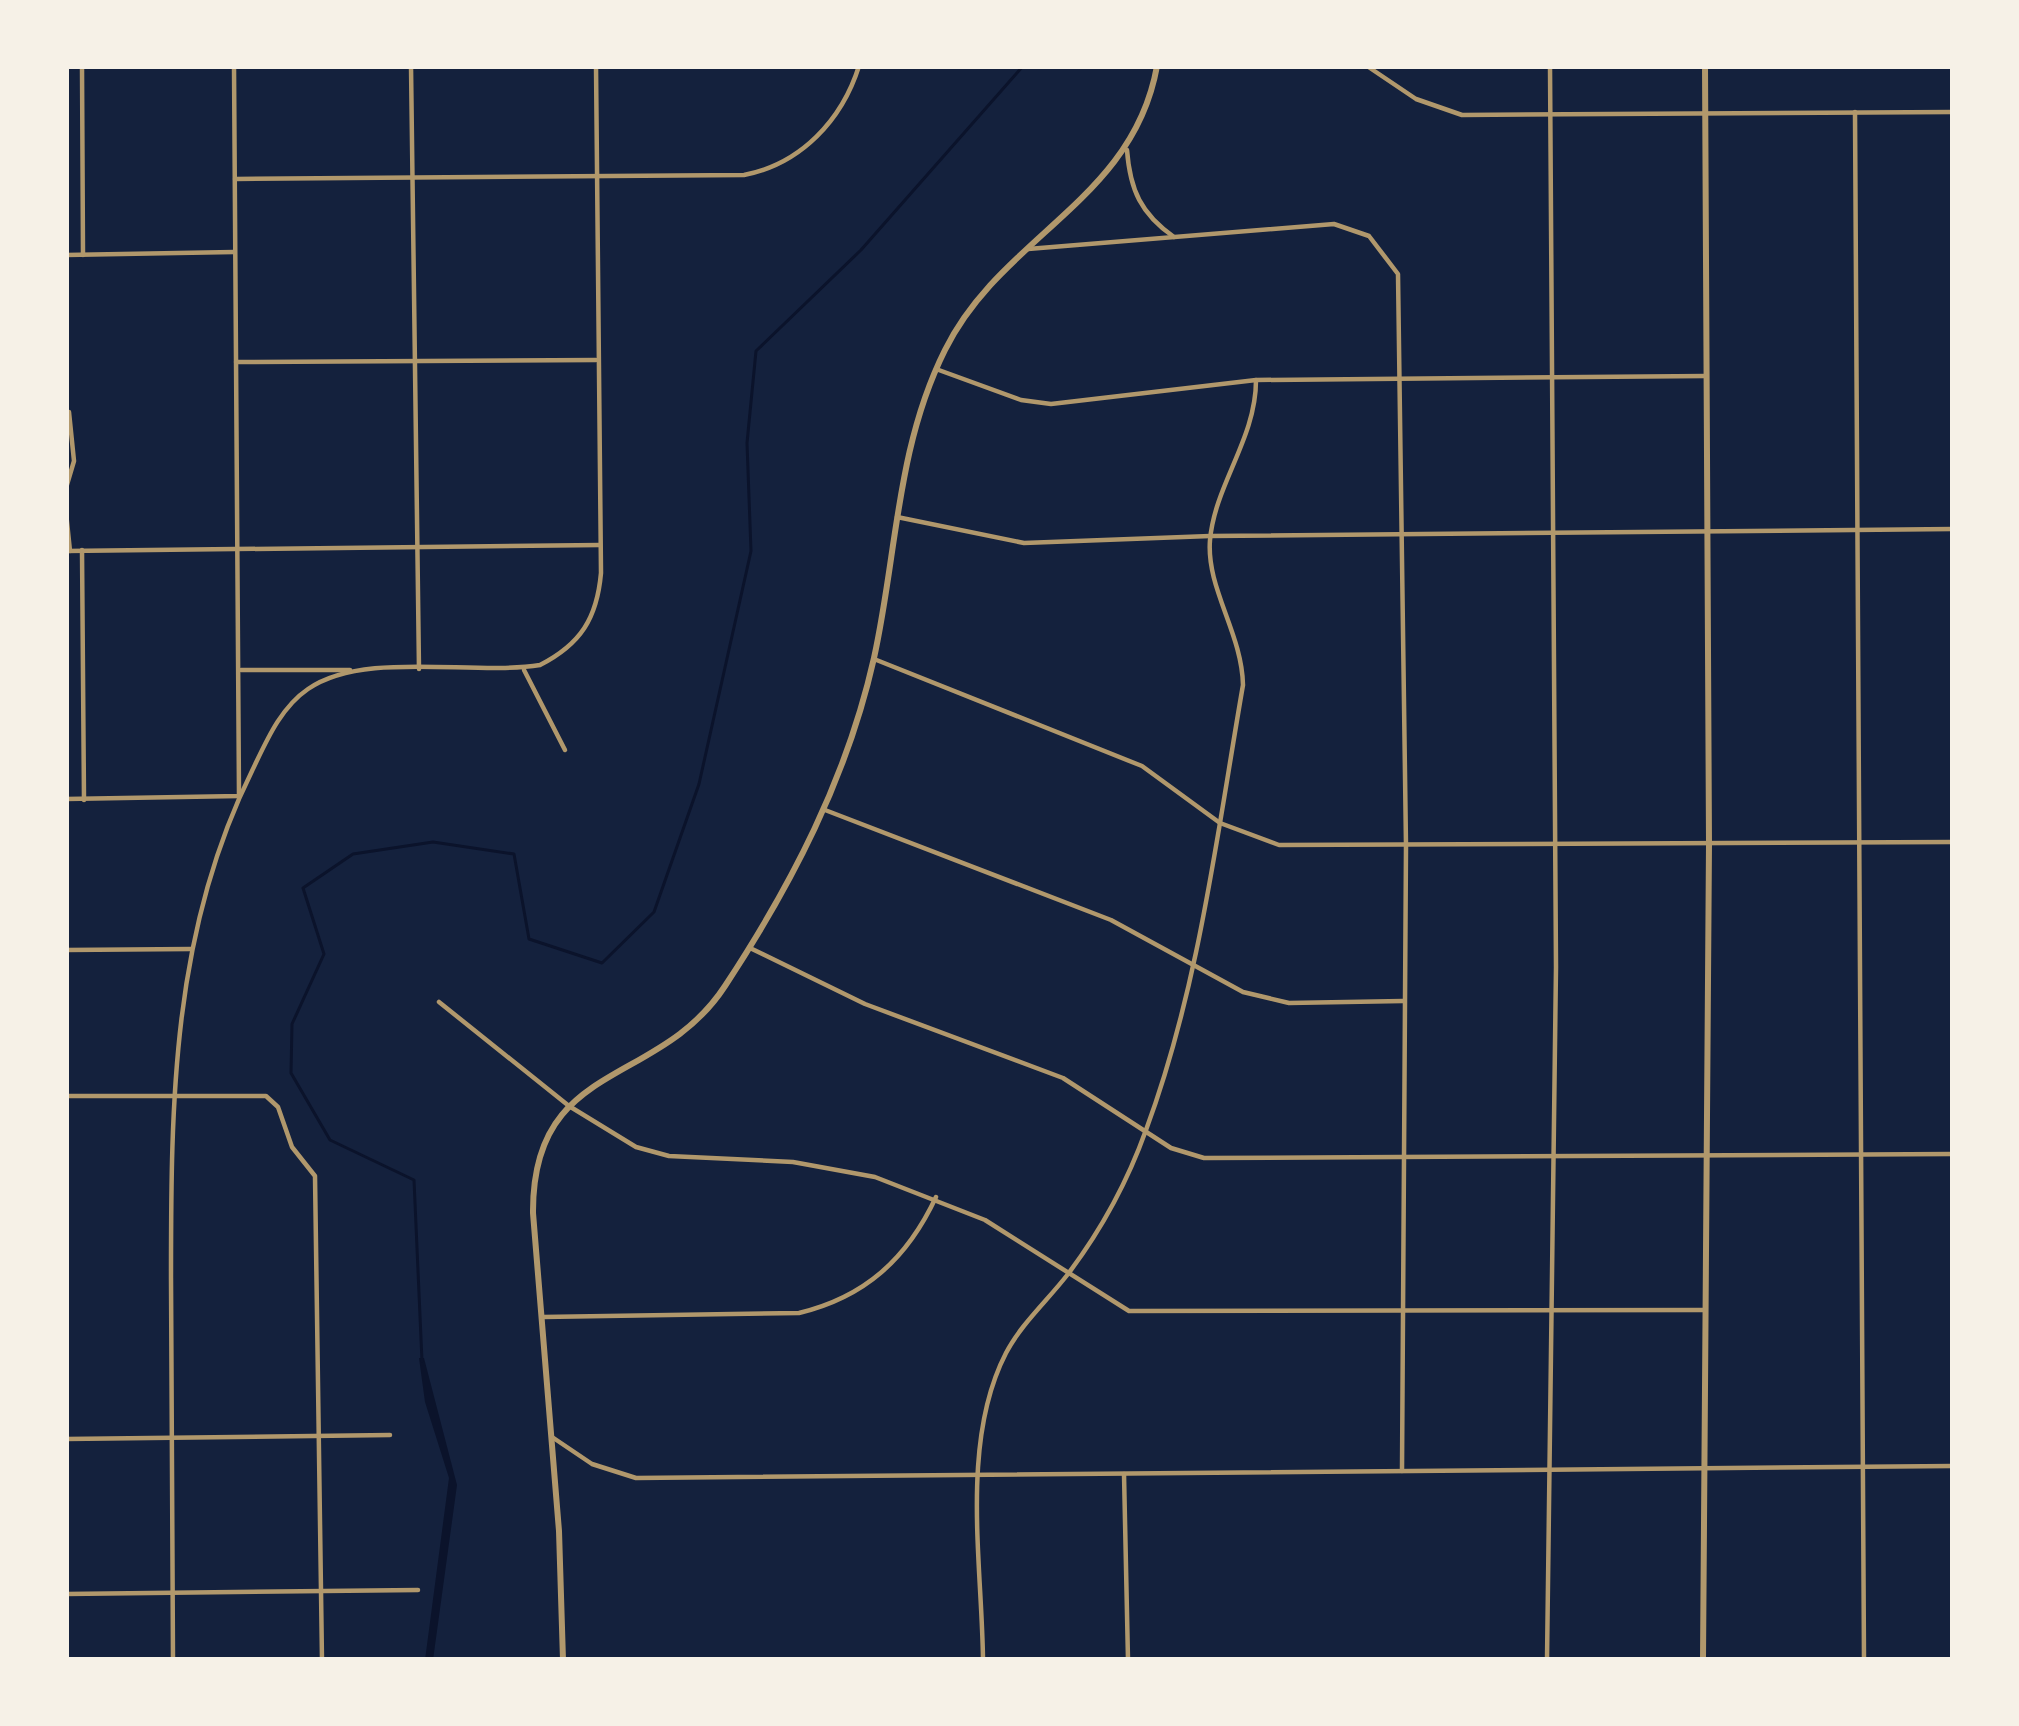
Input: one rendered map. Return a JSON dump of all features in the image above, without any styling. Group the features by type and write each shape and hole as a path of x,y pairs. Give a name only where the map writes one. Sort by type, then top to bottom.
{"street":[{"path":"82,66 83,255"},
{"path":"234,66 242,670 239,796"},
{"path":"411,66 419,669"},
{"path":"242,670 523,668 563,653 583,634 599,593 596,66"},
{"path":"235,179 597,177 769,170 819,136 859,66"},
{"path":"563,1660 534,1178 553,1124 601,1079 643,1060 690,1028 713,1005 750,948 825,810 874,659 911,434 936,370 975,303 1127,150 1145,115 1157,66"},
{"path":"1367,66 1415,100 1447,112 1953,112"},
{"path":"1546,1660 1555,845 1550,66"},
{"path":"1703,1660 1709,844 1705,66"},
{"path":"1855,112 1864,1660"},
{"path":"1127,150 1130,179 1141,207 1174,237"},
{"path":"1028,249 1334,224 1357,229 1381,246 1401,289 1406,846 1402,1471"},
{"path":"66,255 236,252"},
{"path":"236,362 598,360"},
{"path":"936,370 1021,400 1051,404 1256,380 1706,376"},
{"path":"983,1660 980,1474 985,1414 998,1372 1017,1336 1069,1273 1124,1187 1146,1132 1193,966 1243,669 1232,618 1213,573 1210,536 1242,454 1256,380"},
{"path":"66,488 74,461 69,412"},
{"path":"66,512 68,550 600,544"},
{"path":"897,517 1024,543 1210,536 1953,529"},
{"path":"82,550 84,800"},
{"path":"874,659 1142,766 1220,823 1280,845 1953,842"},
{"path":"523,668 565,750"},
{"path":"173,1660 171,1095 191,950 239,796 295,700 330,678 363,670"},
{"path":"66,800 239,796"},
{"path":"825,810 1112,920 1243,992 1289,1003 1406,1001"},
{"path":"750,948 846,996 1063,1078 1146,1132 1204,1158 1953,1154"},
{"path":"66,950 191,950"},
{"path":"439,1003 612,1136 668,1156 793,1162 875,1177 936,1197 985,1220 1111,1302 1144,1313 1707,1310"},
{"path":"66,1096 259,1094 272,1100 286,1137 317,1181 322,1660"},
{"path":"543,1317 799,1313 824,1307 869,1286 893,1264 922,1227 936,1197"},
{"path":"66,1439 390,1435"},
{"path":"552,1437 604,1470 636,1478 1953,1466"},
{"path":"1124,1472 1128,1660"},
{"path":"66,1594 418,1590"}],"water":[{"path":"419,1358 424,1358 457,1485 433,1660 425,1660 449,1478 425,1402"}],"waterway":[{"path":"422,1361 414,1180 330,1140 291,1073 292,1024 324,954 303,888 353,854 433,842 514,854 529,939 602,963 654,912 699,784 751,551 747,443 756,351 861,250 1023,66"}]}
